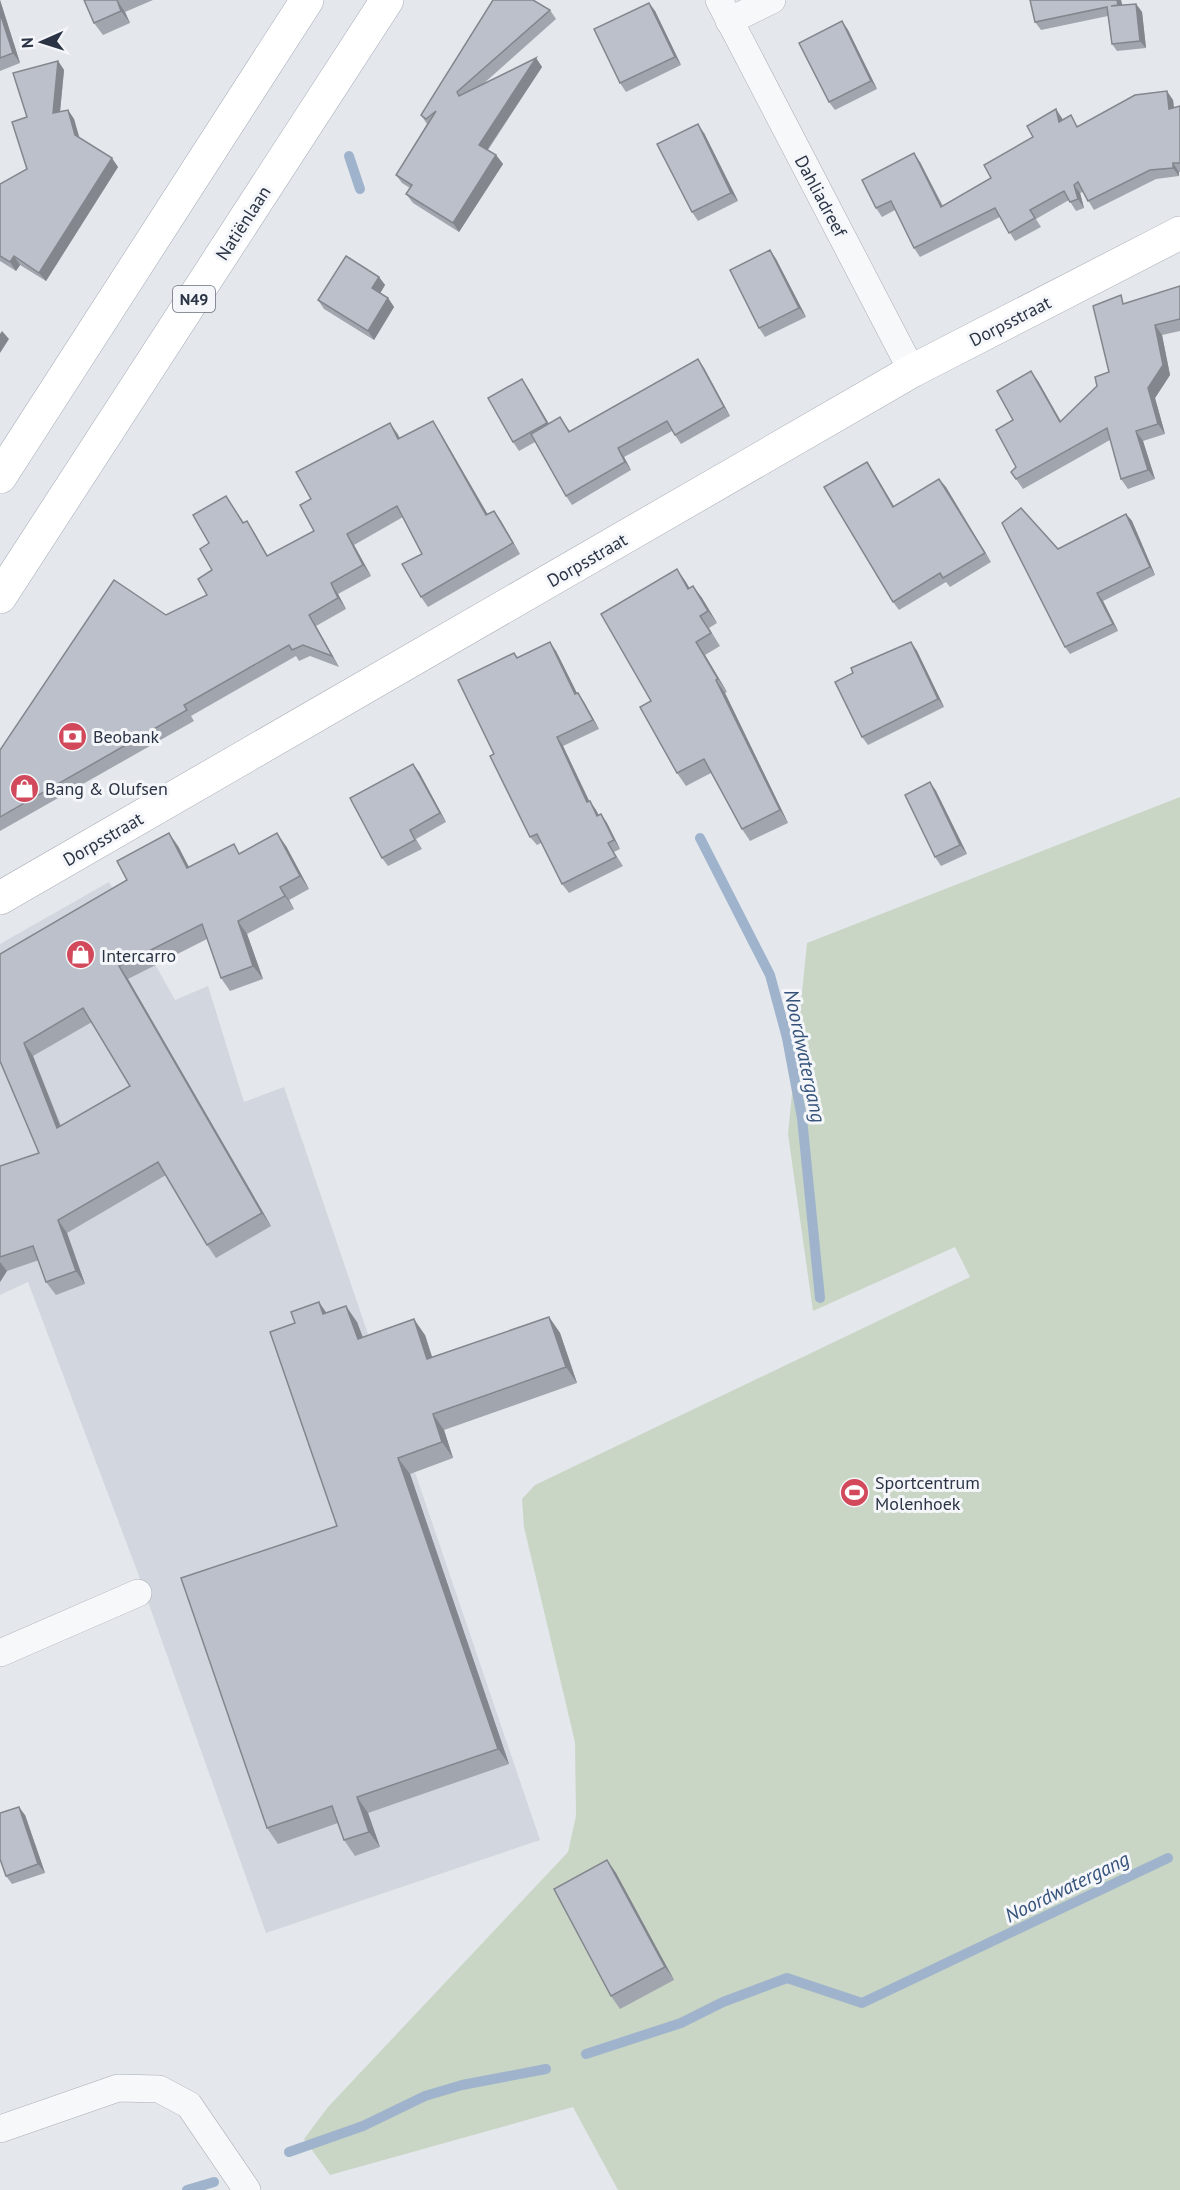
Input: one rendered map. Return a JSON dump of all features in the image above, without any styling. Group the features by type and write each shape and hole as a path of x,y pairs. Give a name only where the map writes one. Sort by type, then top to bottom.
{"street":[{"path":"0,477 307,0"},
{"name":"Natiënlaan","path":"0,597 387,0"},
{"name":"Dahliadreef","path":"772,0 724,10 912,371"},
{"name":"Dorpsstraat","path":"0,898 912,371 1180,233"},
{"path":"0,1653 138,1593"},
{"path":"0,2129 118,2088 159,2089 189,2105 248,2190"}],"shaded area":[{"path":"109,882 175,1000 208,986 244,1102 284,1087 540,1840 266,1933 136,1568 28,1282 0,1295 0,944"}],"green space":[{"name":"Sportcentrum Molenhoek","path":"1180,797 1180,2190 618,2190 573,2107 330,2175 304,2139 328,2107 568,1852 576,1816 575,1742 524,1527 522,1499 535,1485 970,1277 955,1247 813,1311 788,1134 807,943"}],"building":[{"path":"84,0 117,0 121,11 94,23"},
{"path":"493,0 533,0 550,10 457,92 459,96 536,58 479,145 496,155 453,223 406,194 412,185 396,175 436,111 426,119 421,115"},
{"path":"1030,0 1117,0 1118,5 1111,6 1136,4 1140,41 1112,44 1107,7 1035,22"},
{"path":"649,3 675,57 620,83 594,29"},
{"path":"0,13 13,53 0,58"},
{"path":"842,21 871,81 829,102 799,43"},
{"path":"58,61 53,113 68,110 75,135 112,158 39,273 14,256 10,262 0,256 0,184 27,169 12,122 27,117 13,73"},
{"path":"1167,91 1169,109 1180,106 1180,163 1173,163 1173,168 1150,170 1088,201 1078,182 1074,185 1078,199 1070,202 1064,191 1030,210 1035,218 1009,233 995,208 914,248 891,201 876,208 862,180 914,153 941,207 991,178 984,165 1033,137 1027,126 1056,109 1059,122 1071,115 1077,127 1135,95"},
{"path":"698,124 731,193 692,212 657,144"},
{"path":"770,250 799,308 759,328 730,270"},
{"path":"346,256 379,277 372,288 388,298 368,331 318,300"},
{"path":"1180,286 1180,319 1155,325 1163,365 1148,388 1158,424 1136,431 1148,470 1121,479 1107,428 1016,479 1011,472 1016,467 996,430 1013,420 997,391 1031,371 1060,422 1097,386 1095,377 1109,372 1093,306 1121,295 1123,304"},
{"path":"698,359 724,407 675,435 667,421 618,448 625,462 566,496 531,434 560,417 569,432"},
{"path":"522,379 547,423 513,442 488,398"},
{"path":"433,421 486,515 494,511 513,543 421,597 402,564 422,554 397,506 347,534 363,565 331,583 338,598 309,615 332,656 303,645 292,650 289,645 184,705 187,710 0,817 0,750 114,580 166,615 207,595 198,579 212,570 200,549 209,543 193,515 226,496 243,523 247,521 267,556 314,531 300,505 311,499 296,472 390,423 398,439"},
{"path":"867,462 893,507 939,479 985,553 943,578 940,573 893,602 824,487"},
{"path":"1021,508 1058,549 1126,514 1150,567 1097,593 1113,624 1065,647 1002,523"},
{"path":"677,569 688,589 693,586 708,611 700,616 711,633 696,642 718,679 716,680 780,810 742,829 704,759 677,773 640,707 651,701 601,614"},
{"path":"550,642 575,694 578,693 593,720 557,737 587,802 590,801 597,816 601,814 614,840 608,843 616,857 562,884 537,834 530,837 490,756 494,754 458,680 514,653 517,658"},
{"path":"911,642 938,699 862,737 835,682 853,673 851,668"},
{"path":"413,764 440,813 410,830 415,840 382,858 350,798"},
{"path":"930,782 960,845 935,857 905,795"},
{"path":"169,833 187,868 234,844 239,854 277,833 300,876 280,887 285,896 238,921 253,966 221,978 202,924 119,966 262,1213 207,1245 158,1162 58,1220 76,1271 46,1282 33,1246 0,1257 0,1166 39,1153 0,1061 0,954 127,880 117,861","holes":["83,1008 130,1086 57,1128 24,1043"]},
{"path":"319,1302 323,1314 346,1306 358,1339 414,1319 427,1359 549,1317 566,1367 433,1414 442,1442 398,1458 498,1749 357,1797 369,1832 344,1840 332,1806 267,1828 181,1578 337,1526 270,1332 295,1323 291,1312"},
{"path":"19,1807 38,1864 6,1876 0,1859 0,1813"},
{"path":"607,1860 665,1967 611,1996 554,1889"}],"waterway":[{"name":"Noordwatergang","path":"349,156 360,189"},
{"name":"Noordwatergang","path":"700,838 770,975 787,1038 802,1118 820,1298"},
{"path":"586,2054 681,2023 723,2002 787,1978 862,2003 1168,1858"},
{"path":"289,2152 363,2126 425,2096 462,2085 546,2069"},
{"path":"187,2190 214,2182"}],"place":[{"name":"Beobank","path":"72,736"},
{"name":"Bang & Olufsen","path":"24,788"},
{"name":"Intercarro","path":"80,955"},
{"name":"Sportcentrum Molenhoek","path":"854,1492"}]}
